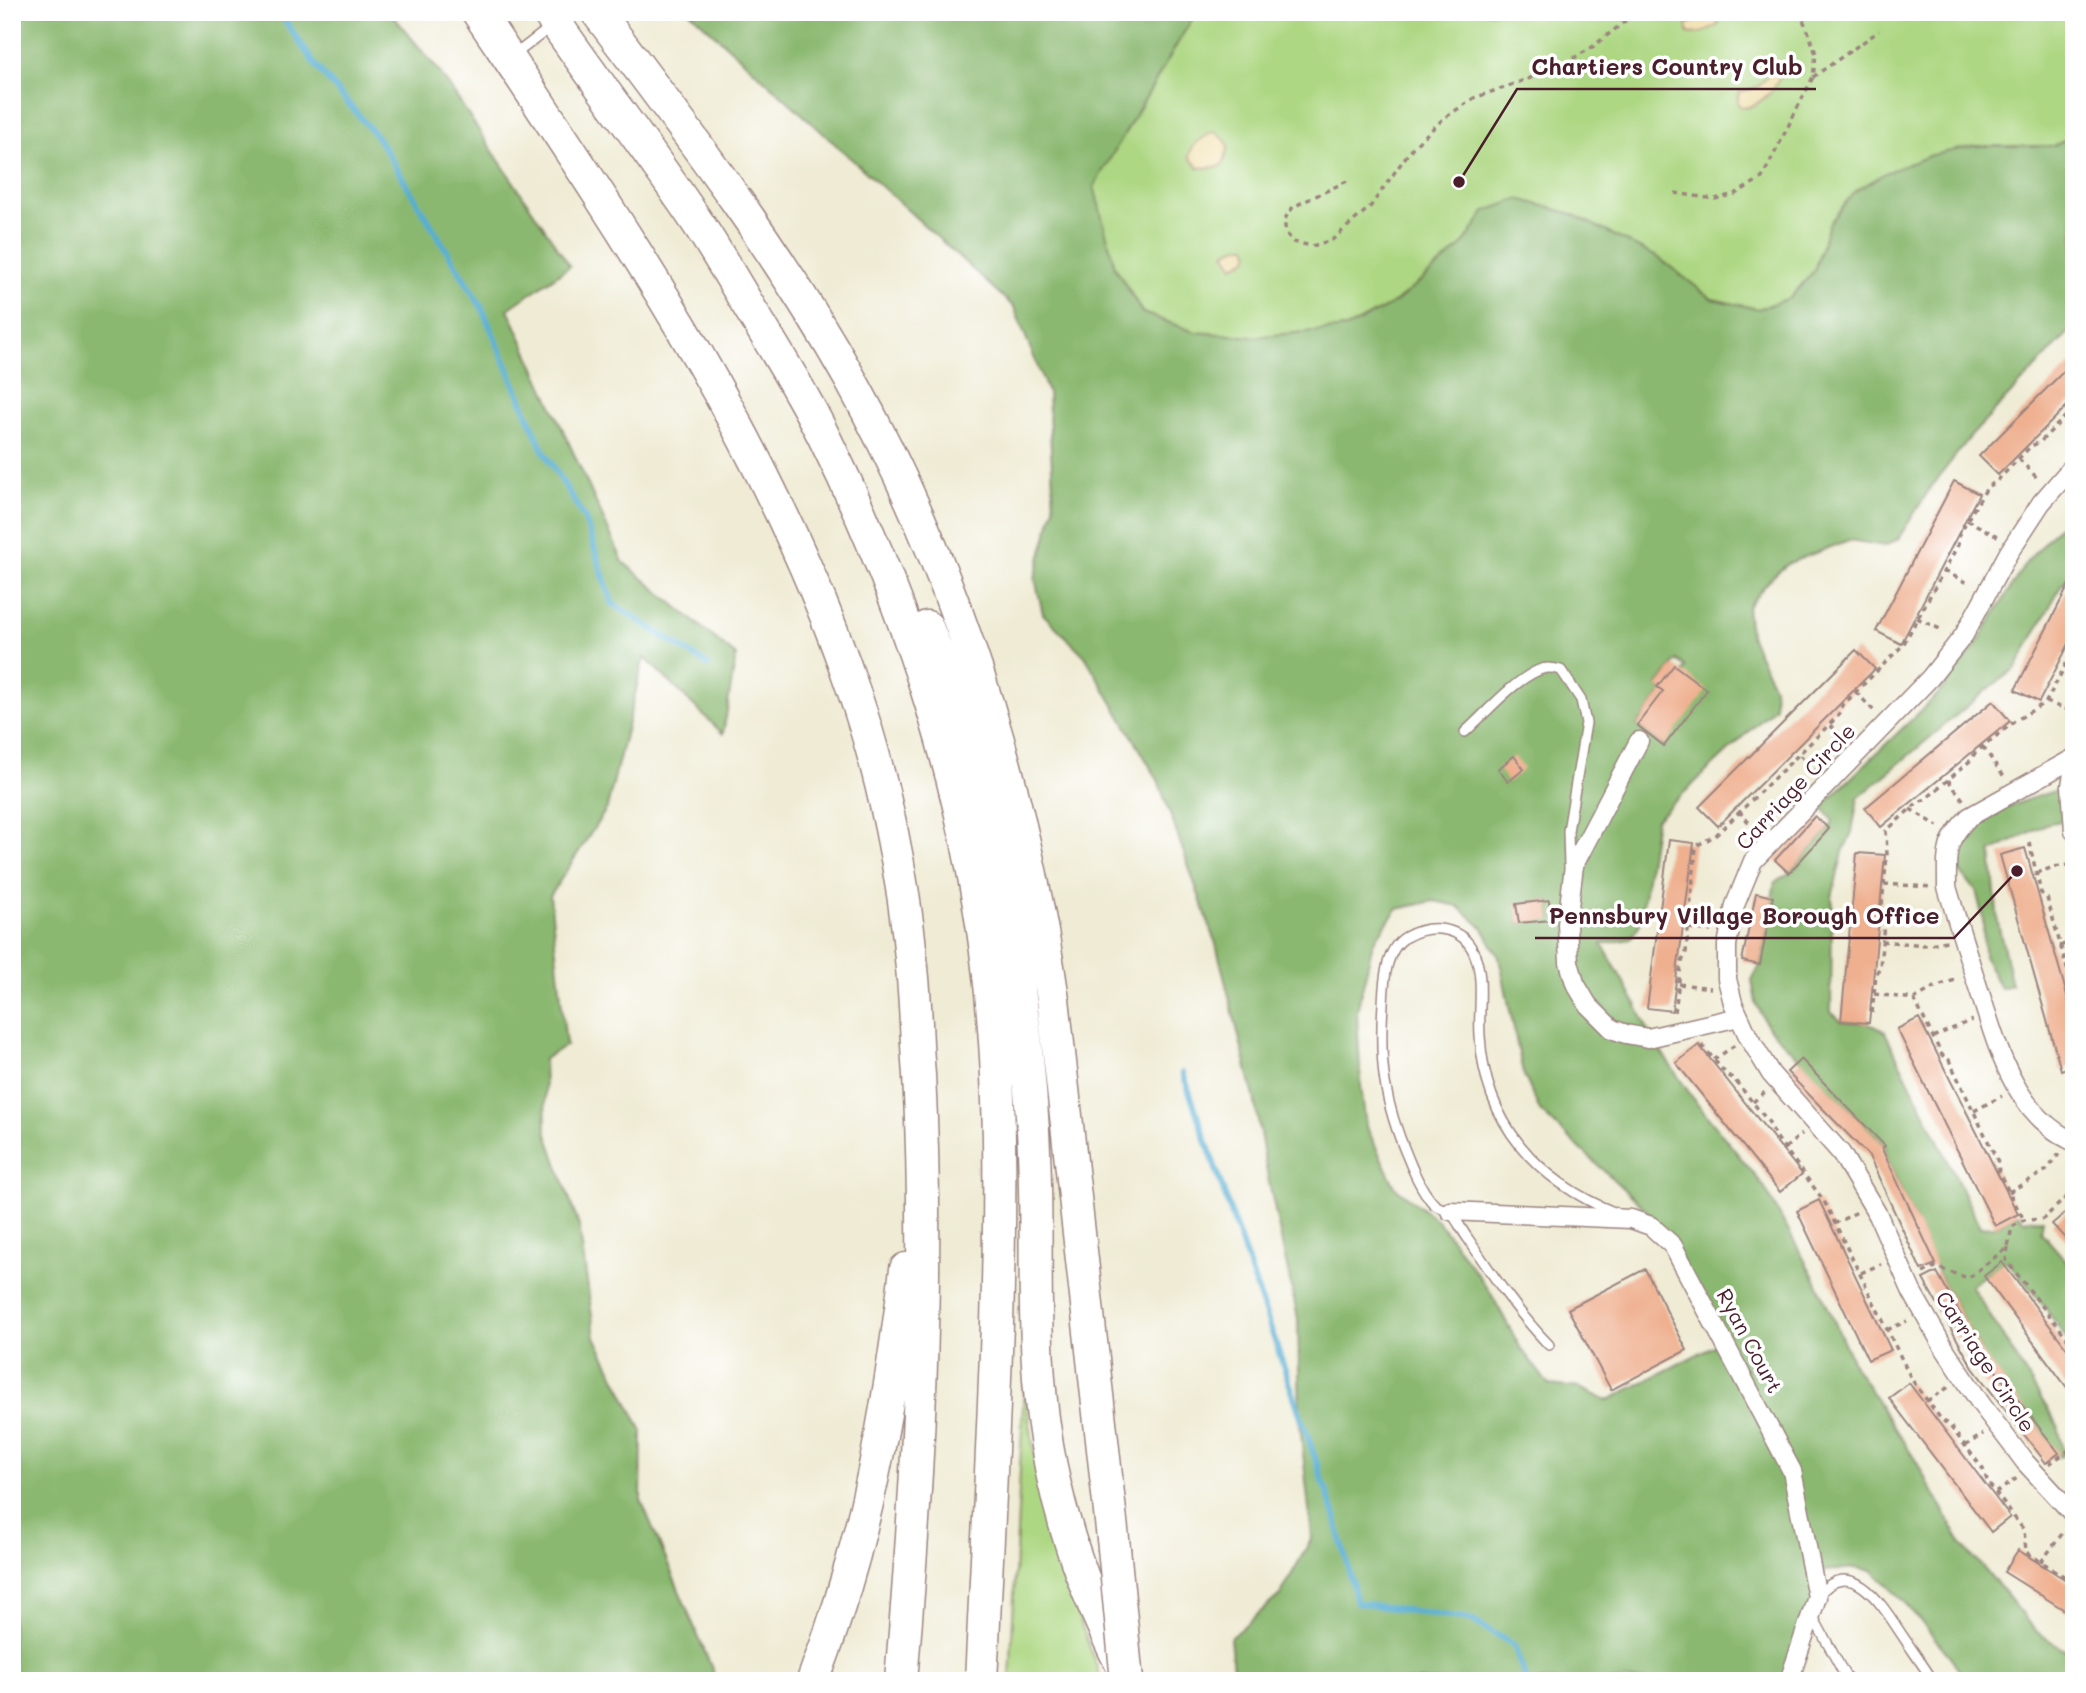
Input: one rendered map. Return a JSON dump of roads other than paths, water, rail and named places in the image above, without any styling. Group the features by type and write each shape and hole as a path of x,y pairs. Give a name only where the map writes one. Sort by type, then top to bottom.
{"highway":[{"path":"478,12 627,236 698,351 772,493 804,563 854,690 889,823 912,967 922,1139 923,1334 915,1509 901,1681"},
{"path":"597,12 770,248 849,377 915,510 982,685 1015,799 1042,927 1053,999 1129,1681"},
{"path":"552,18 702,230 791,376 824,437 881,530 919,607 952,695 984,806 1011,932 1028,1063 1035,1176 1040,1384 1047,1448 1060,1508 1081,1578 1129,1681"},
{"path":"824,437 890,586 918,662 959,805 973,875 990,992 998,1108 999,1250 992,1469 981,1681"},
{"path":"813,1681 856,1552 883,1436 922,1139"}],"street":[{"name":"Carriage Circle","path":"2074,465 2009,552 1964,635 1930,677 1753,861 1735,905 1727,945 1727,979 1733,1003 1748,1036 1771,1074 1841,1153 1872,1205 1924,1312 1964,1377 2018,1453 2074,1515"},
{"path":"1639,741 1574,865 1567,924 1569,962 1575,983 1588,1005 1612,1029 1648,1038 1739,1017"},
{"path":"2072,1141 2042,1121 2016,1087 2003,1064 1947,887 1948,845 1973,814 2074,758"},
{"path":"2074,766 2071,786 2074,831"},
{"name":"Ryan Court","path":"1450,1211 1631,1219 1651,1226 1673,1246 1792,1471 1814,1605 1789,1681"}],"lane":[{"path":"509,59 552,18"},
{"path":"1465,732 1523,679 1540,670 1562,670 1569,679 1581,700 1586,723 1568,831 1569,897"},
{"path":"1549,1345 1536,1332 1476,1251 1450,1211 1435,1206 1415,1175 1387,1102 1380,1049 1384,981 1391,956 1400,941 1419,930 1437,928 1458,934 1473,950 1479,967 1480,1045 1489,1088 1503,1120 1523,1150 1543,1171 1585,1200 1631,1219"},
{"path":"1848,1681 1814,1605 1827,1585 1842,1581 1855,1581 1880,1601 1933,1681"}],"waterway":[{"path":"279,12 316,66 378,138 482,308 542,448 585,519 612,603 708,665"},
{"path":"1183,1073 1335,1516 1357,1603 1470,1619 1514,1645 1526,1681"}],"place":[{"name":"Chartiers Country Club","path":"1459,182"},
{"name":"Pennsbury Village Borough Office","path":"2017,871"}]}
